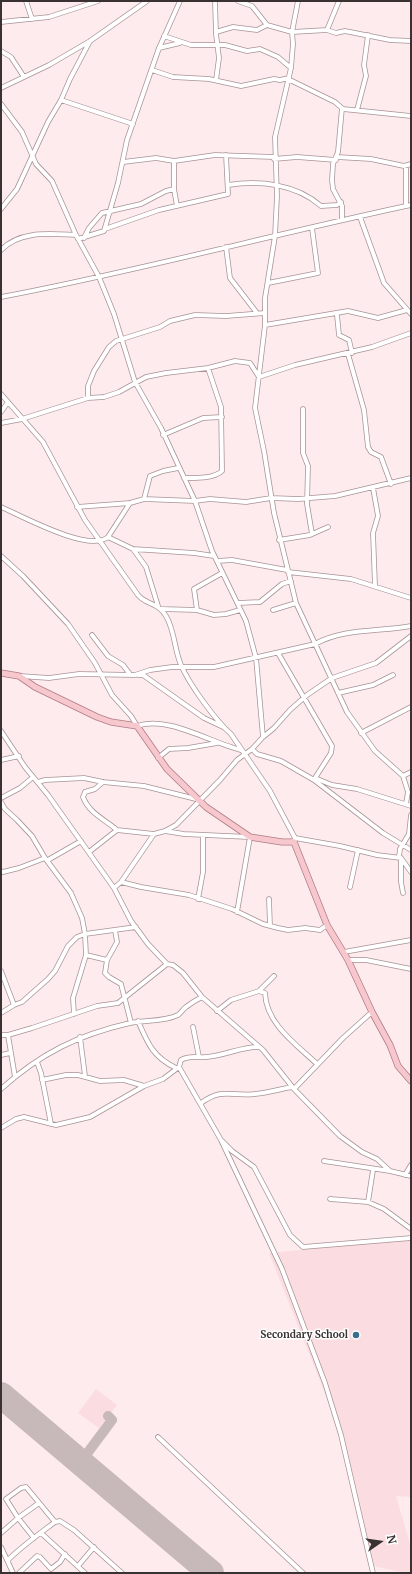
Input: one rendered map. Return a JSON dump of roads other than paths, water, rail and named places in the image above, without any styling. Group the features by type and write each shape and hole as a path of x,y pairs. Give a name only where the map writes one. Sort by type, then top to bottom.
{"main road":[{"path":"1,672 19,676 35,687 111,722 137,726 167,769 206,807 250,837 282,842 294,840 327,925 344,952 372,1012 390,1045 398,1066 411,1082"}],"street":[{"path":"26,1 32,19"},
{"path":"1,22 32,19 66,12 98,1"},
{"path":"1,88 24,78 90,41 147,1"},
{"path":"1,250 12,240 23,236 51,234 84,238 103,232 110,212 127,140 159,48 180,1"},
{"path":"215,1 219,58 216,80"},
{"path":"238,1 252,6 267,25 292,32 327,30 336,33 345,31 390,40 411,41"},
{"path":"298,1 292,32 293,44 291,68 275,137 275,236 268,283 265,325 255,408 279,540 296,603 338,693 361,733 375,751 403,776 408,792 406,804"},
{"path":"327,30 339,1"},
{"path":"216,32 233,26 257,30 267,25"},
{"path":"357,110 366,76 364,65 368,35"},
{"path":"164,36 181,43"},
{"path":"1,209 17,189 48,122 61,100 90,41"},
{"path":"159,48 181,43 217,45 246,51 260,49 278,57 291,68"},
{"path":"1,52 11,57 24,78"},
{"path":"152,70 173,77 216,80 241,86 274,79 289,79 335,102 342,108 411,116"},
{"path":"61,100 133,124"},
{"path":"1,104 22,132 33,157 54,186 77,237 99,277 122,338 136,382 164,435 178,468 195,501 214,556 238,603 250,634 256,658 263,737"},
{"path":"342,108 337,159 333,164 332,186 340,202 342,220"},
{"path":"123,162 156,158 174,160 210,155 226,155 274,158 297,157 371,159 406,166 411,164"},
{"path":"105,228 177,206 227,195 229,193 226,155"},
{"path":"174,160 174,189 177,206"},
{"path":"1,297 99,277 342,220 409,206 406,166"},
{"path":"228,185 258,183 276,185 293,190 314,200 321,206 337,205 340,202"},
{"path":"84,238 94,220 102,214 141,204 166,191 174,189"},
{"path":"265,325 351,312 378,318 409,312 384,283 360,217"},
{"path":"268,283 318,273 312,228"},
{"path":"226,247 230,278 257,313"},
{"path":"88,398 88,386 94,371 109,347 122,338 160,327 170,321 195,315 226,316 265,313"},
{"path":"337,315 339,335 349,340 350,353 364,410 368,446 370,452 381,457 391,484"},
{"path":"258,376 295,365 350,353 411,333"},
{"path":"1,423 22,419 88,398 101,398 119,392 136,382 176,370 208,368 235,361 250,363 258,376"},
{"path":"184,478 198,478 218,474 222,470 222,417 218,392 208,368"},
{"path":"1,394 45,446 85,520 141,598 160,607 197,610 214,615 226,614 240,610"},
{"path":"1,412 8,402"},
{"path":"303,409 303,454 308,466 306,498 312,534"},
{"path":"164,435 202,418 222,417"},
{"path":"144,499 150,476 178,468"},
{"path":"77,507 130,504 144,499 195,501 210,499 246,502 271,498 335,496 391,484 411,478"},
{"path":"373,488 378,516 373,533 375,586"},
{"path":"1,507 47,528 76,538 100,540 108,536 130,504"},
{"path":"279,540 302,537 328,527"},
{"path":"108,536 133,549 194,553 214,556"},
{"path":"133,549 146,567 160,607 171,628 181,666 193,687 231,734 270,791 294,840 358,850 377,855 400,857 411,872"},
{"path":"1,556 23,576 68,624 95,663 100,676 112,696 131,716 137,726 146,723 172,726 217,743 241,750"},
{"path":"217,561 232,560 288,571 351,579 411,598"},
{"path":"197,610 194,589 222,573"},
{"path":"238,603 260,602 282,584 291,581"},
{"path":"273,610 296,603"},
{"path":"135,674 150,670 181,666 214,667 314,644 324,639 350,633 411,626"},
{"path":"92,635 108,656 123,666 129,673"},
{"path":"103,782 95,789 85,792 83,797 93,813 100,816 117,830 154,834 173,828 237,760 252,749 303,698 332,678 376,663 411,636"},
{"path":"278,653 332,749 314,779"},
{"path":"19,676 49,678 79,674 100,676 129,673 143,675 204,718 224,727"},
{"path":"338,693 375,685 393,675"},
{"path":"361,733 411,707"},
{"path":"1,731 25,767 38,782 114,888 136,927 167,964 173,965 183,973 202,997 258,1047 293,1088 340,1136 362,1152 377,1159 390,1171"},
{"path":"158,758 169,749 188,748 217,743"},
{"path":"252,749 257,754 281,761 314,779 398,844 411,850"},
{"path":"1,760 19,756"},
{"path":"403,776 411,772"},
{"path":"1,798 20,788 33,777"},
{"path":"38,782 45,780 84,778 103,782 144,786 200,800"},
{"path":"314,779 332,785 357,789 411,806"},
{"path":"1,802 4,809 28,831 71,893 82,918 85,934 86,954 72,998 74,1014"},
{"path":"403,893 401,882 400,849 409,834 411,815"},
{"path":"89,852 117,830"},
{"path":"165,831 184,834 250,837 237,912"},
{"path":"114,888 121,882 154,834"},
{"path":"198,899 203,872 203,835"},
{"path":"1,871 11,871 46,859 81,841"},
{"path":"350,886 358,850"},
{"path":"121,882 189,895 237,912 270,926 288,930 305,928 320,930 327,925"},
{"path":"269,899 270,926"},
{"path":"1,1013 22,1002 48,979 55,971 71,942 77,937 85,934 136,927"},
{"path":"115,930 117,942 107,960 105,973 121,984 131,1023"},
{"path":"344,952 411,940"},
{"path":"86,954 107,960"},
{"path":"348,960 366,960 411,969"},
{"path":"1,1035 8,1035 97,1006 118,1002 124,999 140,984 167,964"},
{"path":"1,971 14,1005"},
{"path":"217,1011 231,1000 259,991 274,976"},
{"path":"259,991 264,994 265,1005 276,1022 290,1039 317,1064"},
{"path":"1,1089 37,1062 80,1037 138,1021 162,1020 177,1015 186,1006 202,997"},
{"path":"201,1103 212,1095 225,1093 253,1094 293,1088 372,1012"},
{"path":"138,1021 149,1045 159,1058 178,1068 201,1103 222,1140 282,1269 325,1383 341,1435 373,1573"},
{"path":"193,1027 199,1057"},
{"path":"8,1035 15,1078"},
{"path":"80,1037 85,1076"},
{"path":"1,1128 24,1116 56,1125 90,1117 144,1086 163,1079 174,1072 178,1068 181,1060 185,1058 190,1056 221,1056 249,1047 258,1047"},
{"path":"1,1056 10,1053"},
{"path":"37,1062 51,1124"},
{"path":"42,1080 66,1075 85,1076 100,1081 124,1080 144,1086"},
{"path":"222,1140 254,1167 287,1230 295,1242 303,1247 411,1238"},
{"path":"324,1160 411,1176"},
{"path":"405,1175 411,1165"},
{"path":"368,1202 373,1170"},
{"path":"330,1199 368,1202 384,1209 411,1229"},
{"path":"158,1437 303,1573"},
{"path":"34,1538 6,1500 9,1495 25,1486 56,1522"},
{"path":"1,1533 18,1518 40,1503"},
{"path":"8,1560 56,1522 64,1522 122,1573"},
{"path":"41,1533 85,1573"},
{"path":"1,1547 13,1573"},
{"path":"78,1566 94,1547"},
{"path":"19,1573 37,1556 40,1557 51,1569 60,1562 65,1554"}],"place":[{"name":"Secondary School","path":"356,1335"}]}
